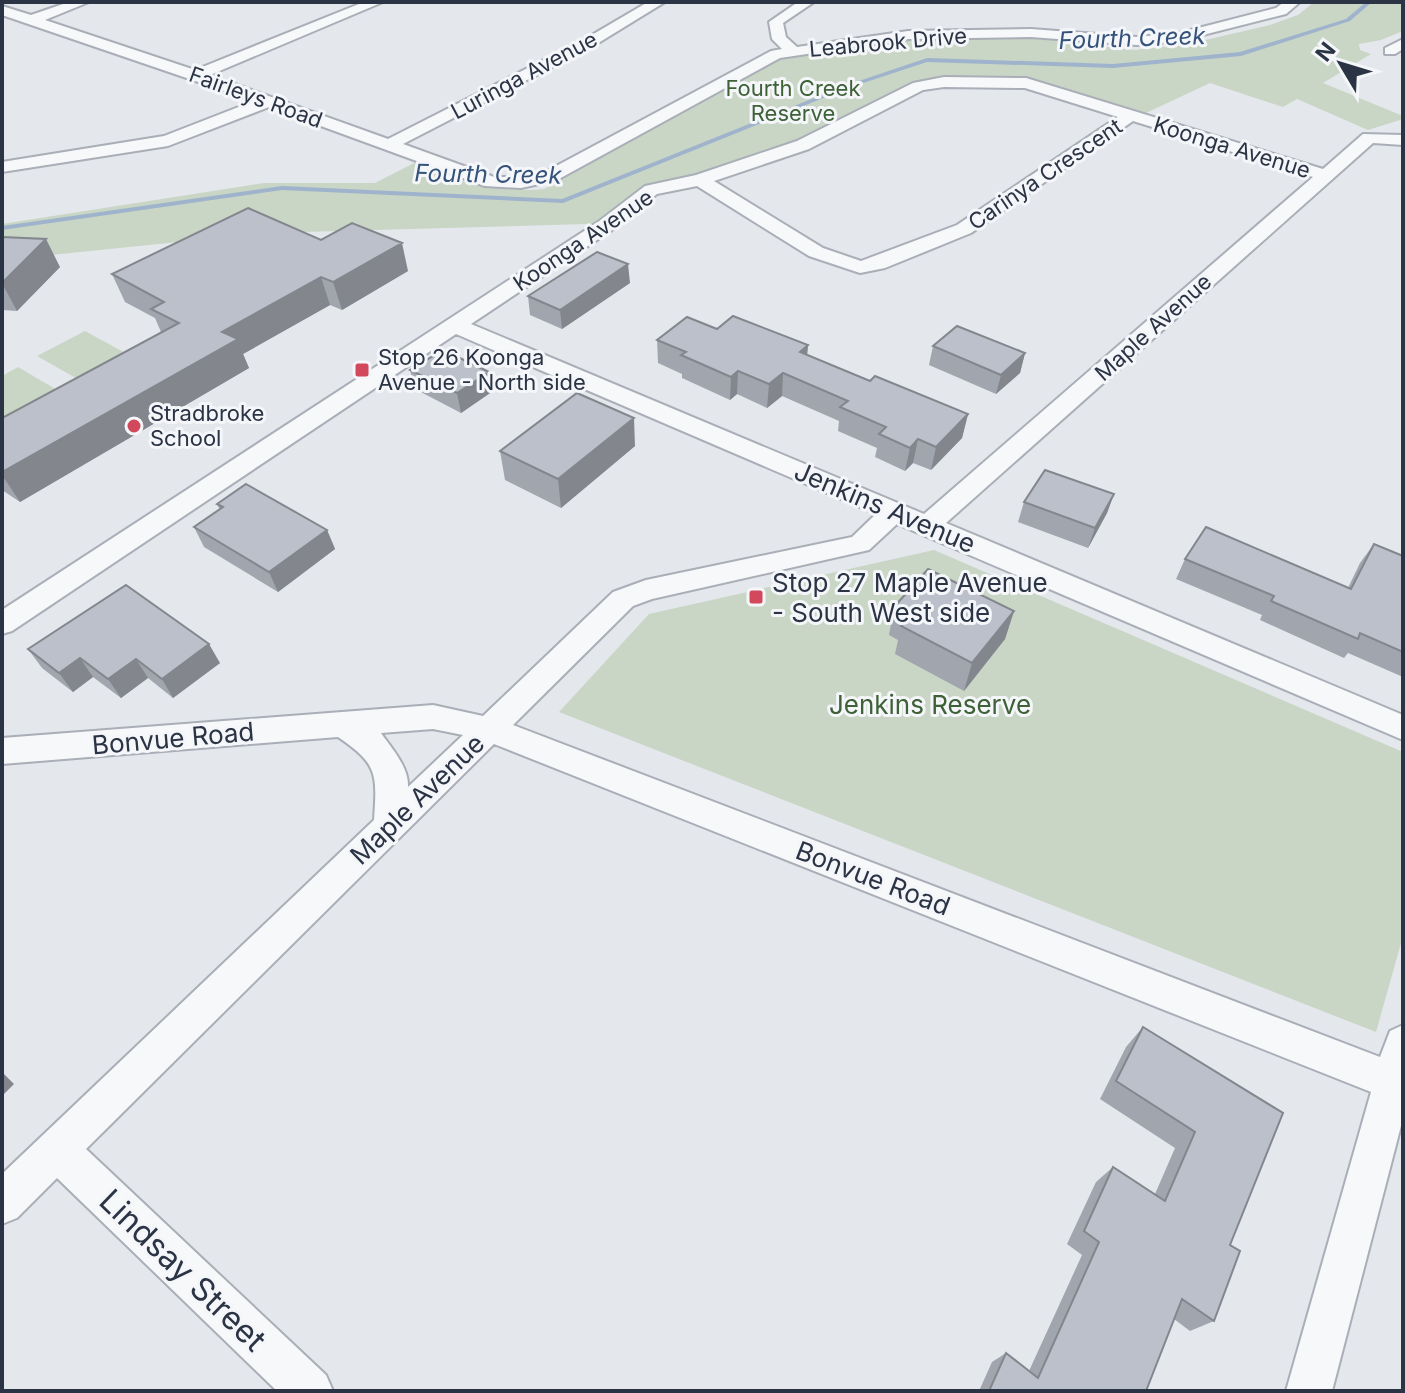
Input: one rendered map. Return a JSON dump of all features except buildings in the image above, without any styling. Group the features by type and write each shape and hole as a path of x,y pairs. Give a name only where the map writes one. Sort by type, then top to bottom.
{"street":[{"path":"33,19 82,2"},
{"path":"196,75 376,2"},
{"name":"Luringa Avenue","path":"389,145 590,42 658,2"},
{"path":"792,50 779,39 776,22 807,2"},
{"name":"Leabrook Drive","path":"510,184 529,183 551,176 763,58 792,50 908,35 1031,33 1137,41 1179,37 1281,11 1293,2"},
{"name":"Fairleys Road","path":"2,10 196,75 491,182 510,184"},
{"name":"Koonga Avenue","path":"2,624 456,326 605,226 651,190 700,180 803,145 919,86 944,82 1026,83 1324,175"},
{"path":"2,167 168,141 267,102"},
{"name":"Carinya Crescent","path":"700,180 816,252 860,267 878,264 964,229 1131,115"},
{"name":"Maple Avenue","path":"928,525 1324,175 1369,138 1392,138"},
{"name":"Jenkins Avenue","path":"456,326 1403,728"},
{"name":"Maple Avenue","path":"2,1203 623,599 646,590 860,544 895,511"},
{"name":"Bonvue Road","path":"2,751 433,717 489,729 1398,1062"},
{"path":"343,724 370,742 393,777 390,824"},
{"path":"1309,1391 1398,1062"},
{"name":"Lindsay Street","path":"56,1149 310,1391"}],"green space":[{"name":"Fourth Creek Reserve","path":"1314,2 1403,2 1403,31 1359,44 1360,50 1371,54 1323,83 1403,116 1403,119 1368,130 1297,99 1283,107 1210,83 1146,113 1045,82 993,76 937,78 914,83 803,145 650,191 605,226 267,233 2,260 2,224 264,183 375,183 422,159 497,186 544,189 780,58 910,37 1028,37 1135,50 1188,44 1270,25 1298,15"},
{"path":"85,331 153,368 104,394 37,356"},
{"path":"18,367 86,407 34,436 2,416 2,376"},
{"name":"Jenkins Reserve","path":"934,550 1403,752 1403,936 1376,1032 559,712 649,614"}],"waterway":[{"name":"Fourth Creek","path":"2,228 282,188 563,201 846,87 927,60 1113,66 1241,54 1348,20 1369,2"}],"place":[{"name":"Stop 26 Koonga Avenue - North side","path":"362,370"},
{"name":"Stradbroke School","path":"134,426"},
{"name":"Stop 27 Maple Avenue - South West side","path":"756,597"}]}
